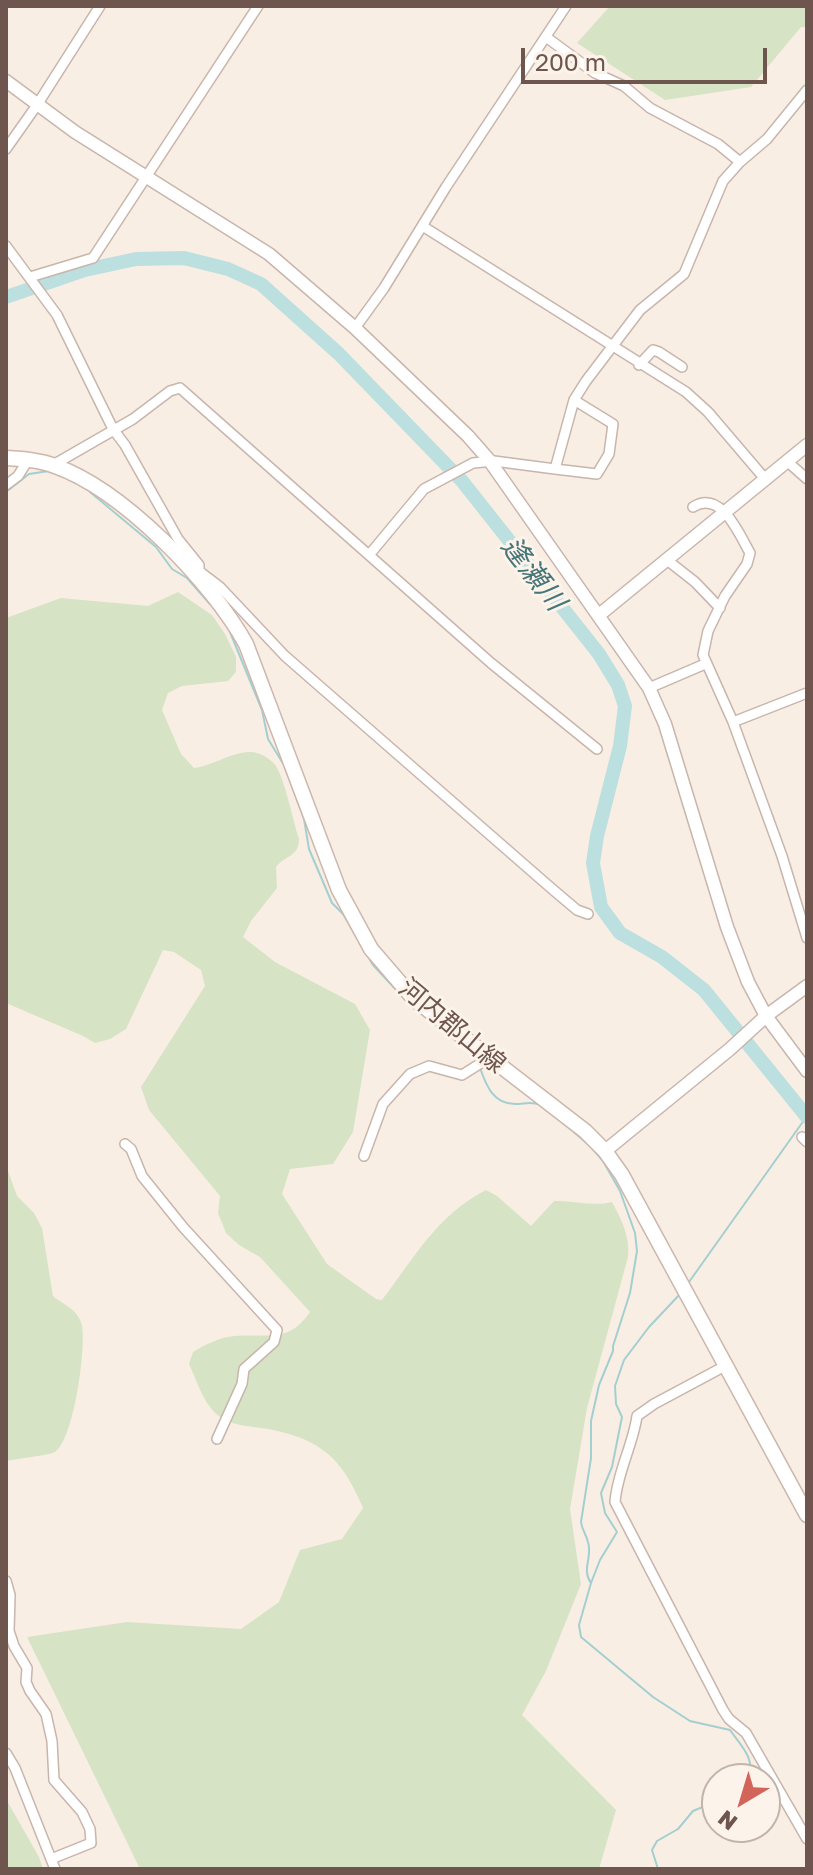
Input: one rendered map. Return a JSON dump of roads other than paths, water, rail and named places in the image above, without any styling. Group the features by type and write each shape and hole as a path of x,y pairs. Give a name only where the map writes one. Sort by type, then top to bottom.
{"main road":[{"name":"河内郡山線","path":"6,458 53,465 87,480 126,509 198,574 246,644 339,890 366,941 380,962 414,999 585,1131 605,1151 622,1175 725,1366 802,1494 807,1515"}],"street":[{"path":"6,149 100,6"},
{"path":"30,277 91,260 111,235 258,6"},
{"path":"355,328 566,6"},
{"path":"546,37 595,73 624,86 650,108 718,144 740,162"},
{"path":"6,81 37,105 269,254 355,328 489,460 649,688 665,724 727,927 748,982 764,1018 807,1071"},
{"path":"555,469 574,400 640,310 684,274 717,190 740,162 767,139 807,90"},
{"path":"424,227 699,402 766,480"},
{"path":"6,246 50,306 113,429 178,539 199,565 198,574 220,587 285,656 551,888 580,912 588,914"},
{"path":"639,365 653,350 682,367"},
{"path":"53,465 133,419 170,391 180,388 549,712 597,749"},
{"path":"369,555 424,489 473,463 489,460 597,474 609,454 613,424 574,400"},
{"path":"599,615 789,463 807,445"},
{"path":"6,485 18,476 28,460"},
{"path":"789,463 807,479"},
{"path":"693,507 705,504 722,509 735,525 750,557 720,608 705,642 705,664 733,722 782,856 807,938"},
{"path":"667,560 695,582 720,608"},
{"path":"649,688 705,664"},
{"path":"733,722 807,693"},
{"path":"605,1151 764,1018 807,986"},
{"path":"364,1156 383,1104 410,1074 429,1066 462,1075 489,1058"},
{"path":"125,1144 131,1149 142,1176 183,1227 277,1330 274,1342 244,1369 242,1384 217,1439"},
{"path":"725,1366 637,1416 636,1433 615,1502 723,1710 746,1733 807,1839"},
{"path":"6,1581 10,1595 9,1631 27,1668 26,1682 30,1691 46,1714 52,1741 54,1780 82,1812 90,1829 91,1843 53,1864 15,1768 6,1753"}],"waterway":[{"name":"逢瀬川","path":"6,297 85,270 136,259 184,258 228,269 261,284 339,354 462,481 599,654 618,685 625,706 620,746 593,863 601,907 620,933 662,957 704,990 807,1117"},
{"path":"6,492 29,474 49,471"},
{"path":"90,492 156,547 172,569 187,578 210,604"},
{"path":"230,632 262,710 268,739 284,765 304,819 309,849 332,903 343,914 373,965 400,994"},
{"path":"460,1044 471,1052 477,1062"},
{"path":"480,1068 488,1087 501,1101 541,1105"},
{"path":"689,1282 807,1116"},
{"path":"559,1119 603,1161 620,1191 635,1233 637,1251 630,1293 613,1351 599,1385 591,1421 591,1458 581,1522 589,1547 587,1573 591,1583"},
{"path":"681,1293 624,1360 615,1386 616,1404 622,1417 612,1467 601,1493 605,1513 617,1532 600,1560 579,1625 581,1637 653,1697 690,1721 730,1730 743,1747 750,1763"},
{"path":"658,1869 652,1850 657,1841 678,1829 693,1811 701,1808"}]}
